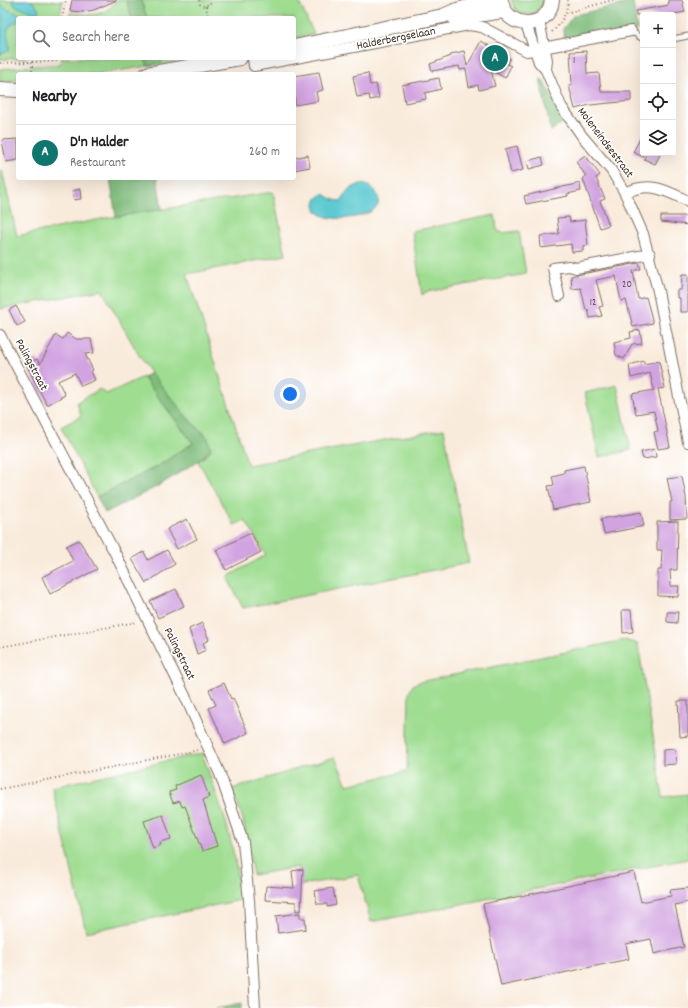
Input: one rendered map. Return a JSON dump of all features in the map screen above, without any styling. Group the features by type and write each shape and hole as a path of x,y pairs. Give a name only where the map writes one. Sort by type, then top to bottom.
{"main road":[{"name":"Halderbergselaan","path":"296,47 443,16 457,10 495,0"},
{"path":"503,5 511,19 532,22 546,15 555,1"},
{"name":"Halderbergselaan","path":"443,16 458,18 503,5"},
{"path":"159,72 228,60"},
{"path":"0,89 16,90"}],"street":[{"name":"Moleneindsestraat","path":"532,22 540,46 539,62 546,70 561,106 582,136 611,170 625,193 643,234 650,254 688,442"},
{"name":"Moleneindsestraat","path":"532,22 540,46"},
{"name":"Halderbergselaan","path":"296,58 469,25 482,27 527,51 540,46"},
{"path":"540,46 631,31"},
{"name":"Halderbergselaan","path":"252,60 254,66 285,60"},
{"path":"625,193 636,188 656,188 688,201"},
{"path":"559,296 553,268 569,266 576,268 650,254"},
{"name":"Palingstraat","path":"0,335 148,620 220,774 243,842 249,900 255,1008"}],"lane":[{"path":"631,31 640,37"},
{"path":"676,38 688,36"}],"path":[{"path":"62,16 66,0"},
{"path":"198,0 200,5 206,6 210,4 211,0"},
{"path":"540,46 555,29 566,13 568,0"},
{"path":"566,13 613,0"},
{"path":"206,6 208,16"},
{"path":"0,63 56,60"},
{"path":"32,62 32,72"},
{"path":"0,646 148,620"},
{"path":"0,789 208,748"}],"green space":[{"path":"0,0 63,1 59,16 16,16 16,58 0,59"},
{"path":"117,0 126,0 131,16 70,16 70,13 90,15 102,13 112,6"},
{"path":"126,0 141,0 146,16 131,16"},
{"path":"141,0 298,0 314,34 296,38 296,16 146,16"},
{"path":"511,0 543,0 536,11 525,14 516,11"},
{"path":"633,2 637,30 565,41 563,29 574,15"},
{"path":"61,60 146,60 148,66 110,72 16,72 16,81 0,81 0,69 60,64"},
{"path":"146,60 161,60 162,64 148,66"},
{"path":"161,60 186,60 162,64"},
{"path":"542,79 565,121 551,131 540,80"},
{"path":"0,170 2,170 17,236 106,218 273,192 286,255 187,274 248,465 444,429 469,563 243,608 227,577 266,555 245,520 234,525 198,461 208,454 204,433 191,422 151,373 140,357 102,290 0,309"},
{"path":"110,180 157,180 162,209 116,217"},
{"path":"495,215 497,230 502,233 519,231 526,274 426,292 422,295 412,231"},
{"path":"151,373 191,422 208,438 211,450 198,461 160,485 105,513 97,497 158,466 193,443 143,377"},
{"path":"143,377 193,443 158,466 97,497 61,427 81,416 77,402 100,389 106,394"},
{"path":"617,385 631,450 599,457 585,393"},
{"path":"625,640 638,644 663,797 688,794 688,859 371,922 358,875 302,885 299,867 253,875 243,819 232,789 335,757 347,785 400,773 407,770 409,693 413,685 419,682"},
{"path":"202,753 226,822 235,859 241,900 86,932 52,787"},
{"path":"242,1003 242,1008 216,1008"}],"water":[{"path":"12,0 28,0 35,3 39,11 36,13 15,6"},
{"path":"0,4 8,10 27,16 16,16 16,22 9,27 8,30 9,51 0,54 3,18 0,13"},
{"path":"360,184 371,187 378,197 378,205 368,213 361,216 337,218 324,216 317,211 315,205 317,198 320,196 324,194 334,200 341,201 348,190"}],"building":[{"path":"72,0 117,0 94,10 82,12 70,11"},
{"path":"668,0 682,0 685,12 676,14 676,12 640,12 640,15 636,15 636,11 669,5"},
{"path":"481,41 510,58 507,64 511,66 505,78 491,70 495,86 479,90 478,85 469,87 466,69 460,70 459,66 432,71 430,64 451,56 451,54 464,51 467,66"},
{"path":"586,51 587,74 599,73 601,92 631,92 631,101 590,105 575,109 569,86 572,85 570,52"},
{"path":"319,72 323,90 316,92 318,101 296,105 296,76"},
{"path":"368,73 370,85 376,84 379,98 370,100 369,95 357,97 353,76"},
{"path":"439,78 441,89 425,93 426,99 405,103 402,85"},
{"path":"16,139 16,160 6,162 2,140"},
{"path":"640,139 640,156 633,152"},
{"path":"517,146 523,170 511,173 505,149"},
{"path":"308,155 310,167 296,170 296,158"},
{"path":"585,155 600,175 596,178 605,199 600,201 609,225 600,228 583,179 586,176 576,162"},
{"path":"646,156 659,156 655,164 644,159"},
{"path":"542,157 544,165 529,169 527,161"},
{"path":"580,183 581,191 567,194 568,196 526,204 524,196"},
{"path":"80,189 81,199 74,200 72,191"},
{"path":"661,216 688,216 688,225 661,222"},
{"path":"569,217 570,222 585,220 588,245 583,246 583,251 572,252 571,244 541,248 540,236 559,234 557,218"},
{"path":"639,263 641,269 633,271 638,299 646,297 653,323 633,327 626,300 621,301 616,276 596,280 603,306 599,307 602,316 590,318 588,309 586,310 581,288 572,289 571,276"},
{"path":"682,274 688,274 688,312 680,312 680,298 677,298 677,290 681,290"},
{"path":"16,306 25,322 17,326 9,310"},
{"path":"640,330 642,343 632,344 624,359 616,355 614,342 631,338 630,332"},
{"path":"67,333 76,339 91,339 94,353 85,354 93,370 91,371 95,380 81,386 75,373 58,381 65,395 47,405 26,364 37,359 40,364 56,335 63,339"},
{"path":"644,361 644,364 659,361 665,388 658,389 670,447 658,449 654,432 658,431 654,411 636,414 632,394 654,390 650,373 631,378 629,365"},
{"path":"655,449 656,457 643,459 641,452"},
{"path":"584,466 591,502 553,510 548,486 554,485 552,476 564,473 564,470"},
{"path":"682,476 686,497 687,519 670,520 670,502 672,502 667,478"},
{"path":"641,512 644,526 604,534 601,519"},
{"path":"187,519 197,539 177,549 167,529"},
{"path":"678,521 677,570 670,570 671,586 679,586 678,597 658,596 658,570 661,570 662,550 657,550 657,522"},
{"path":"251,533 261,552 226,570 216,550"},
{"path":"79,540 97,569 50,594 42,577 73,561 66,546"},
{"path":"167,550 175,564 146,583 132,559 144,552 148,560"},
{"path":"176,589 184,606 158,618 150,601"},
{"path":"622,610 631,610 633,632 623,633"},
{"path":"667,612 678,612 677,623 667,622"},
{"path":"202,623 209,640 203,643 206,650 197,654 189,629"},
{"path":"224,683 231,699 233,698 248,733 225,744 209,708 216,705 209,690"},
{"path":"678,701 688,701 688,736 680,737"},
{"path":"675,749 676,764 663,765 663,750"},
{"path":"201,775 209,797 203,800 217,846 202,851 185,806 182,807 180,801 173,803 169,792 176,790 175,786"},
{"path":"163,815 171,839 160,842 161,845 153,848 144,821"},
{"path":"303,869 301,911 296,911 296,902 265,900 266,886 294,888 292,871"},
{"path":"634,872 641,902 671,896 670,890 688,888 688,902 675,905 684,947 654,954 651,939 626,944 629,959 501,986 483,904"},
{"path":"333,888 336,905 327,907 327,904 317,904 315,891"},
{"path":"300,913 300,918 305,918 306,929 278,933 276,916"}],"place":[{"name":"D'n Halder","path":"495,58"}]}
